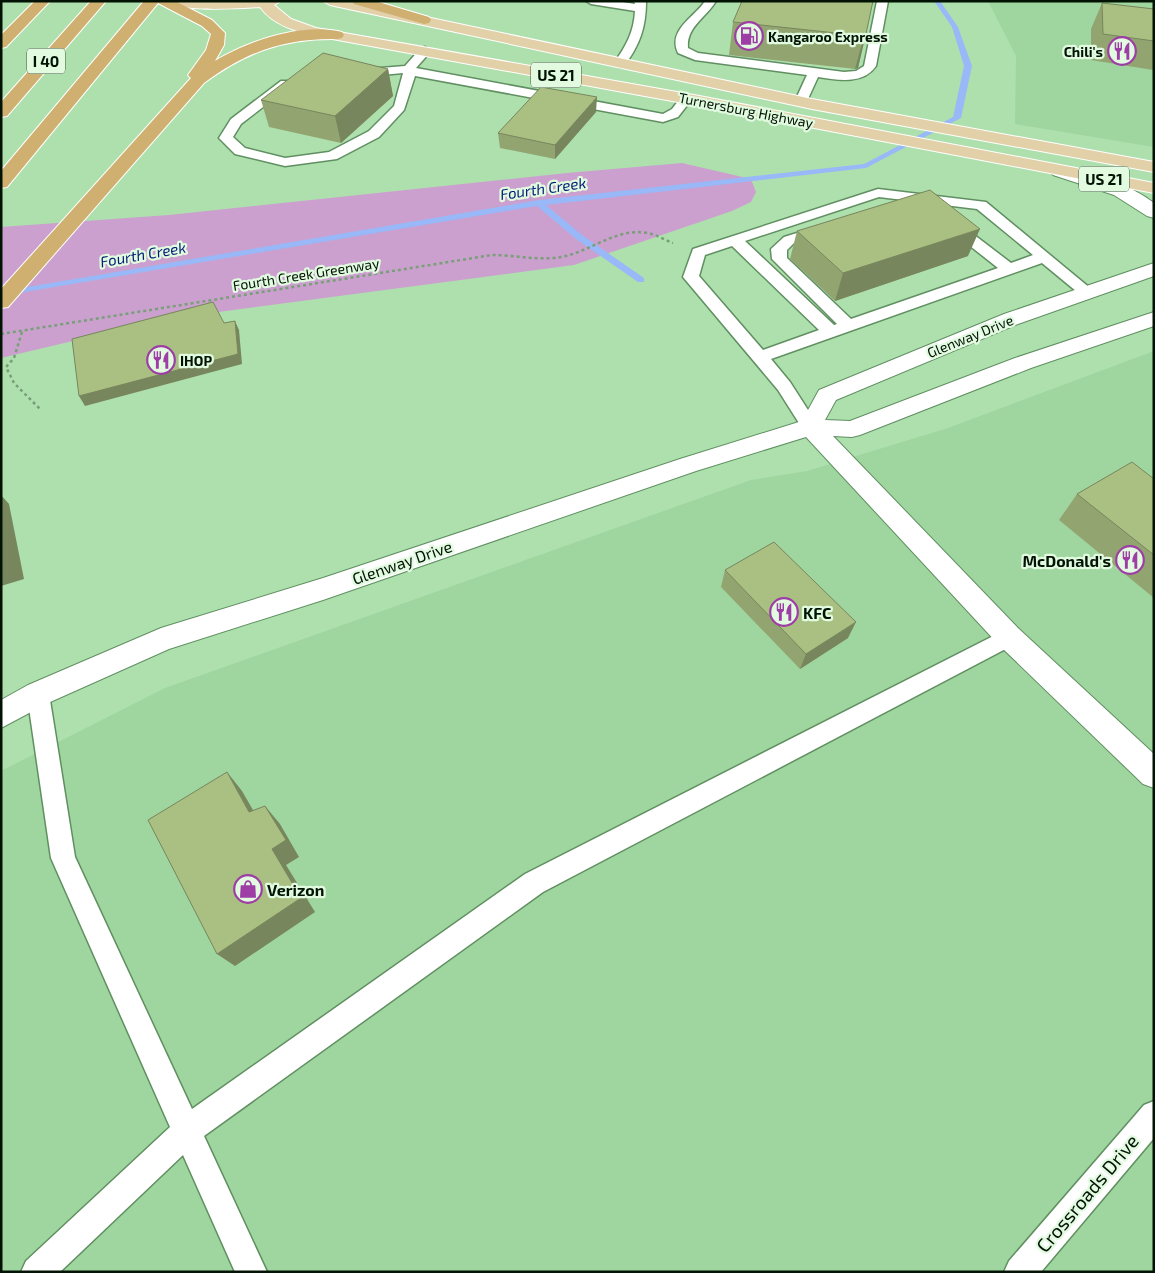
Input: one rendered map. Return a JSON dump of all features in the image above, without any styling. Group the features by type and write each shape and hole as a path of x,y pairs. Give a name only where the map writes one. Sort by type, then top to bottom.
{"highway":[{"name":"I 40","path":"1,44 44,1"},
{"path":"1,183 152,1"},
{"path":"163,1 207,22 215,28 219,36 214,49 176,103"},
{"path":"359,1 424,20"},
{"name":"I 40","path":"1,112 94,6"},
{"path":"1,302 191,86 206,73 252,47 286,38 320,34 337,35"}],"main road":[{"name":"US 21","path":"177,1 218,6 267,2 272,13 286,22 309,30 337,35"},
{"name":"US 21","path":"330,1 424,20"},
{"name":"Turnersburg Highway","path":"424,20 806,102 1061,151 1154,166"},
{"name":"Turnersburg Highway","path":"337,35 1154,188"}],"street":[{"path":"1055,170 1124,192 1154,212"},
{"name":"Glenway Drive","path":"810,427 827,396 1011,319 1152,269"},
{"name":"Glenway Drive","path":"1,715 38,694 161,640 324,589 688,464 810,427 852,429 1023,363 1154,318"},
{"path":"810,427 1009,637 1154,774"}],"lane":[{"path":"591,1 640,5 638,36 620,62"},
{"path":"711,1 702,14 685,29 680,42 682,50 696,56 726,61 814,73 856,76 867,71 870,66 882,1"},
{"path":"296,79 281,87 236,122 226,138 240,151 285,162 332,156 374,134 400,107 409,70 426,52"},
{"path":"712,82 726,61"},
{"path":"346,72 373,73 409,70 669,118 674,115 686,99"},
{"path":"806,102 814,73"},
{"path":"564,100 581,80"},
{"path":"810,427 784,386 691,277 698,252 878,193 981,206 1088,293"},
{"path":"891,209 900,206 931,211 1009,269"},
{"path":"835,226 789,240 779,249 780,259 849,326"},
{"path":"735,240 831,332"},
{"path":"760,357 1043,257"},
{"path":"37,1272 188,1130 534,883 1009,637"},
{"path":"38,694 63,858 251,1272"},
{"name":"Crossroads Drive","path":"1020,1272 1154,1115"}],"path":[{"name":"Fourth Creek Greenway","path":"1,334 492,255 512,254 557,258 570,256 612,239 647,233 698,252"},
{"path":"23,331 14,358 6,367 14,383 40,409"}],"shaded area":[{"path":"988,1 1154,1 1154,147 1015,124 1016,56"},
{"path":"682,163 751,179 756,192 751,202 732,211 574,265 166,319 1,358 1,227 169,215 567,173"},
{"path":"1154,351 1154,1272 1,1272 1,771 165,688 751,480 807,471 948,428"}],"building":[{"path":"742,1 873,1 864,36 733,22"},
{"path":"1102,3 1154,9 1154,41 1103,34"},
{"path":"323,53 388,69 335,116 261,100"},
{"path":"541,87 597,97 555,145 498,133"},
{"path":"930,190 980,229 843,273 797,231"},
{"name":"IHOP","path":"213,302 224,323 235,321 238,354 79,396 72,339"},
{"path":"1132,462 1154,479 1154,555 1077,494"},
{"name":"KFC","path":"774,542 856,622 806,654 725,570"},
{"name":"Verizon","path":"227,772 249,812 265,806 286,840 272,849 301,898 217,954 148,820"}],"waterway":[{"name":"Fourth Creek","path":"539,203 866,166 957,118 968,66 955,27 937,1"},
{"name":"Fourth Creek","path":"4,294 539,203"},
{"path":"539,203 579,237 641,280"}],"place":[{"name":"Kangaroo Express","path":"749,36"},
{"name":"Chili's","path":"1122,51"},
{"name":"IHOP","path":"161,360"},
{"name":"McDonald's","path":"1130,560"},
{"name":"KFC","path":"784,612"},
{"name":"Verizon","path":"248,889"}]}
